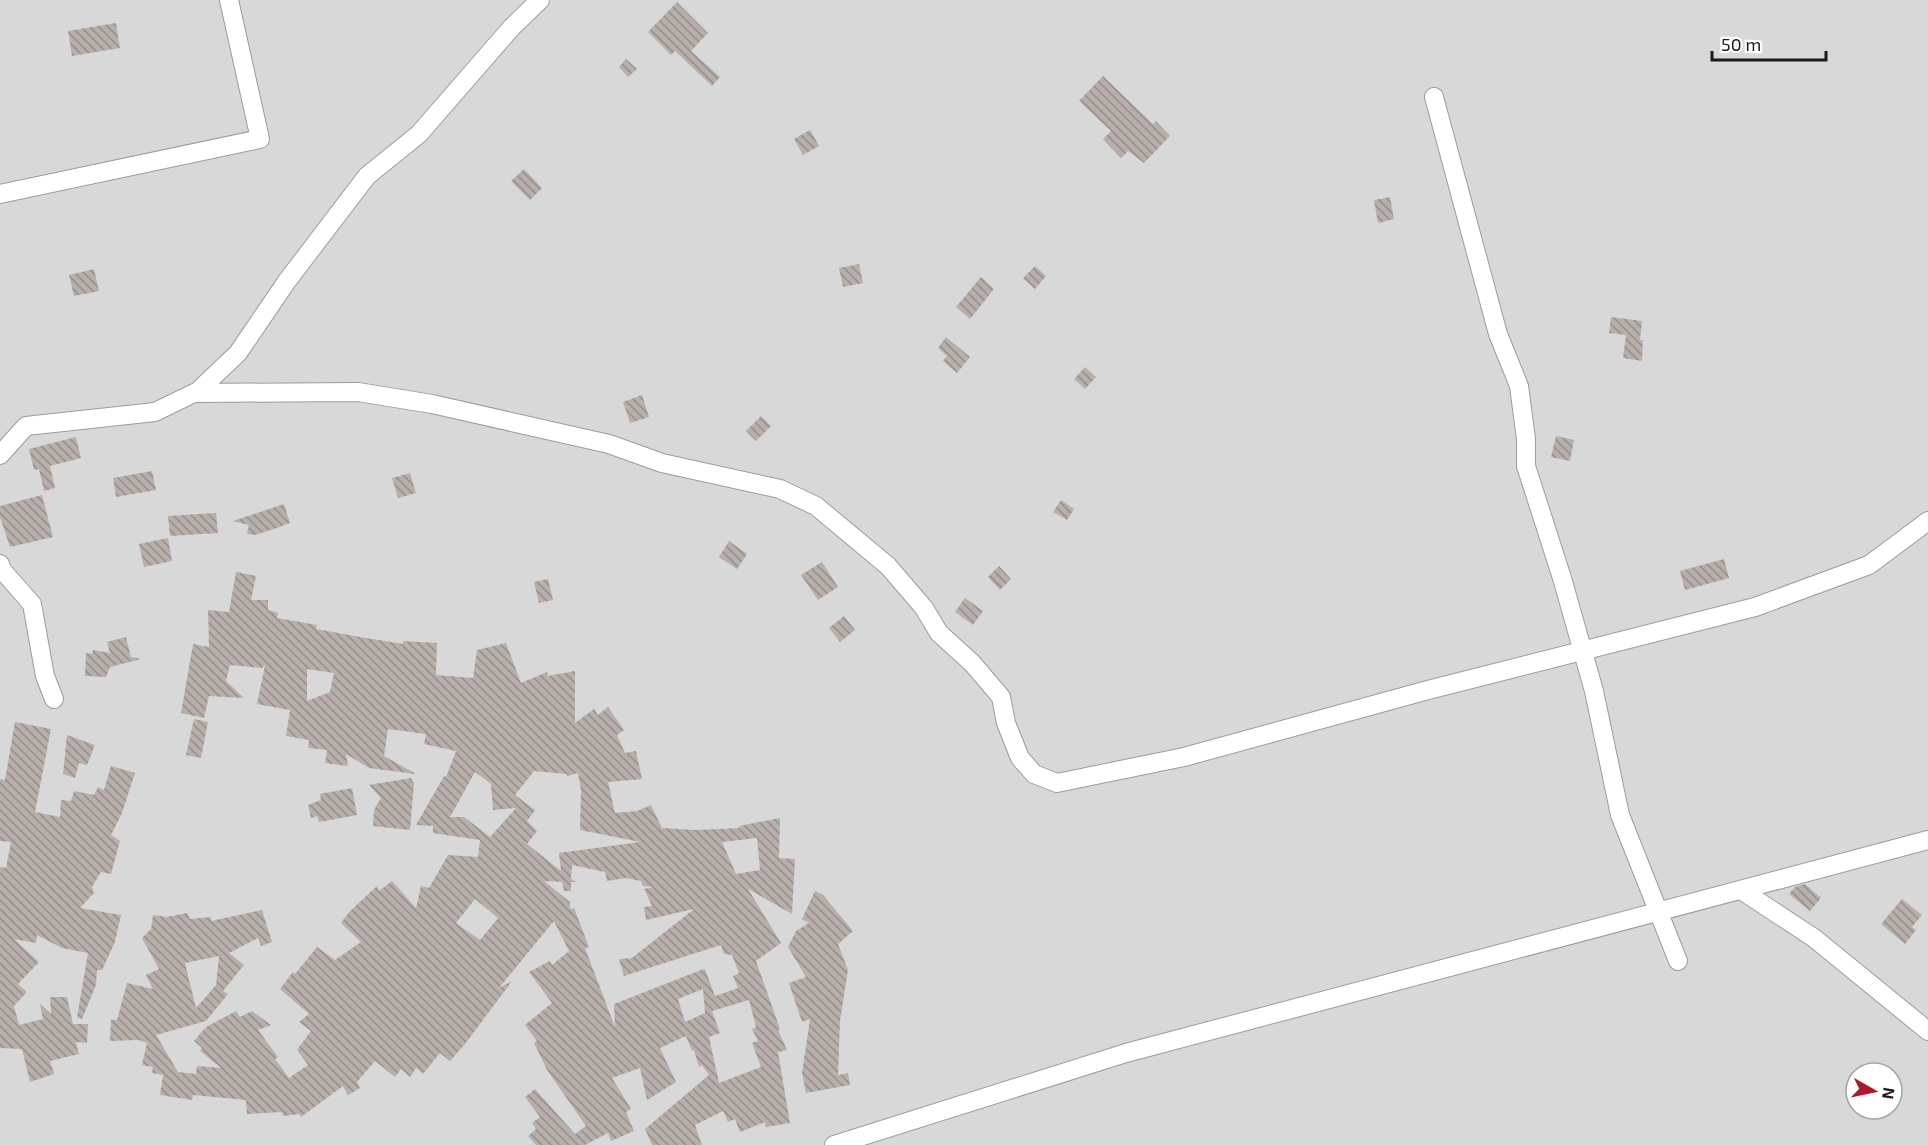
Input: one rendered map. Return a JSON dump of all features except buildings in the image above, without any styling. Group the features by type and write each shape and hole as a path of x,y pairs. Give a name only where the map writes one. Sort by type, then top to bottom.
{"street":[{"path":"0,194 260,138 229,0"},
{"path":"0,455 26,426 155,412 196,393 238,352 287,281 368,176 419,134 512,27 540,0"},
{"path":"1434,97 1498,334 1519,386 1526,439 1526,466 1583,650 1620,815 1678,961"},
{"path":"196,393 358,392 432,404 609,444 662,463 780,489 816,506 888,566 924,608 939,633 972,663 1001,697 1006,723 1020,758 1034,774 1058,783 1184,757 1224,744 1755,607 1869,565 1928,521"},
{"path":"0,564 2,570 32,604 45,676 54,699"},
{"path":"834,1145 1126,1053 1928,840"},
{"path":"1741,890 1814,938 1928,1031"}],"shaded area":[{"path":"0,0 1928,0 1928,1145 0,1145"}]}
